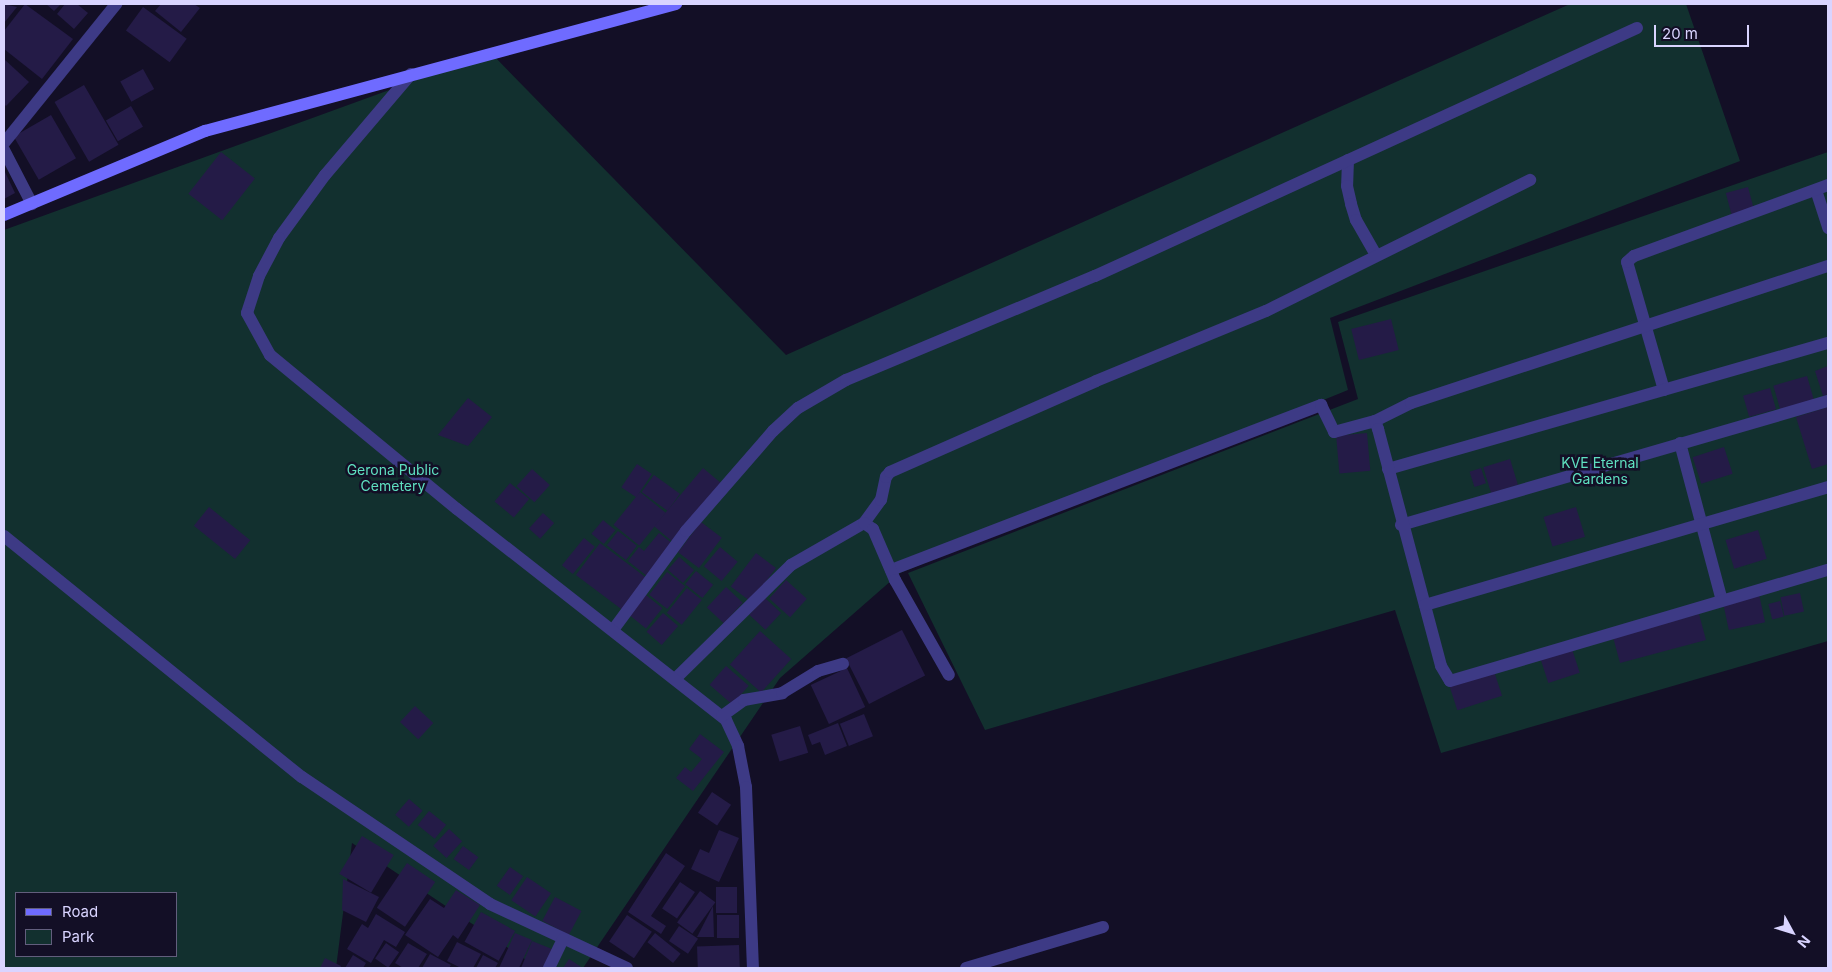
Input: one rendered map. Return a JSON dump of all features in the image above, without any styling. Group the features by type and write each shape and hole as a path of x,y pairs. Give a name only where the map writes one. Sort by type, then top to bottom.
{"street":[{"path":"4,143 116,4"},
{"path":"4,215 204,131 676,4"},
{"path":"613,630 686,531 774,431 798,408 846,380 1095,276 1637,28"},
{"path":"412,74 325,175 280,238 258,276 247,313 270,355 457,509 722,716 738,746 746,787 753,968"},
{"path":"4,150 32,204"},
{"path":"1348,160 1347,186 1351,204 1356,220 1376,255"},
{"path":"675,678 791,565 864,523 882,500 886,477 890,472 1096,381 1266,310 1530,180"},
{"path":"1664,390 1626,269 1630,258 1828,185"},
{"path":"1816,190 1828,228"},
{"path":"891,570 1322,405 1334,432 1375,421 1411,403 1644,324 1828,266"},
{"path":"1388,469 1828,343"},
{"path":"1401,525 1828,401"},
{"path":"1375,421 1401,525 1444,675 1454,682 1828,570"},
{"path":"1680,443 1700,525 1722,601"},
{"path":"1425,605 1828,487"},
{"path":"864,523 873,529 891,570 949,675"},
{"path":"4,536 302,777 490,904 627,968"},
{"path":"722,716 744,700 782,693 818,671 843,664"},
{"path":"966,968 1104,927"},
{"path":"549,968 563,939"}],"green space":[{"name":"Gerona Public Cemetery","path":"1570,4 1686,4 1740,161 1330,318 1348,390 900,573 780,678 583,968 538,968 352,843 336,968 4,968 4,230 491,53 786,355"},
{"name":"KVE Eternal Gardens","path":"1828,152 1828,641 1441,753 1395,610 985,730 908,573 1358,399 1338,322"}],"building":[{"path":"4,4 17,7 4,23"},
{"path":"25,4 73,39 42,79 4,49 4,31"},
{"path":"46,4 61,4 54,11"},
{"path":"65,4 77,4 88,13 74,29 57,14"},
{"path":"161,4 194,4 200,8 181,32 155,11"},
{"path":"143,7 187,39 170,62 126,30"},
{"path":"4,59 29,82 6,106 4,104"},
{"path":"143,69 154,89 131,102 120,82"},
{"path":"84,85 118,145 89,162 55,102"},
{"path":"131,106 143,127 118,141 106,121"},
{"path":"51,115 76,158 39,180 14,136"},
{"path":"221,152 255,178 222,220 188,194"},
{"path":"4,170 15,193 4,199"},
{"path":"1748,187 1754,209 1732,215 1726,193"},
{"path":"1391,319 1399,350 1359,360 1351,329"},
{"path":"1828,366 1828,394 1823,396 1815,371"},
{"path":"1807,376 1814,400 1780,410 1773,386"},
{"path":"1770,388 1776,409 1749,417 1743,396"},
{"path":"468,398 492,417 468,446 438,435"},
{"path":"1828,407 1828,464 1812,469 1796,417"},
{"path":"1367,433 1370,471 1339,474 1336,436"},
{"path":"1724,447 1733,474 1701,484 1693,457"},
{"path":"1510,459 1518,485 1491,493 1483,467"},
{"path":"637,464 652,474 636,497 621,487"},
{"path":"703,468 721,483 672,541 654,526"},
{"path":"1481,468 1486,483 1475,487 1470,472"},
{"path":"532,469 550,485 534,502 517,486"},
{"path":"654,475 680,494 668,511 642,492"},
{"path":"510,483 529,499 514,517 495,501"},
{"path":"640,492 666,513 639,545 614,525"},
{"path":"209,507 250,540 235,559 194,526"},
{"path":"1576,507 1585,537 1553,547 1543,517"},
{"path":"543,513 554,523 540,539 529,529"},
{"path":"603,520 615,530 604,544 591,534"},
{"path":"701,522 722,538 699,568 678,552"},
{"path":"1758,530 1767,559 1734,569 1725,540"},
{"path":"618,531 637,546 626,560 607,545"},
{"path":"659,533 673,544 647,576 628,561 639,547 644,551"},
{"path":"584,538 595,547 573,574 562,565"},
{"path":"600,543 648,579 624,611 576,575"},
{"path":"720,547 738,562 722,581 704,566"},
{"path":"756,553 776,568 751,602 731,587"},
{"path":"679,557 694,570 683,583 668,570"},
{"path":"696,571 713,585 702,598 685,584"},
{"path":"667,572 685,586 667,609 649,595"},
{"path":"786,580 807,599 790,617 769,599"},
{"path":"726,587 743,603 724,623 707,607"},
{"path":"687,588 702,600 682,625 667,613"},
{"path":"1800,593 1804,612 1784,616 1780,597"},
{"path":"1759,594 1765,622 1729,630 1723,602"},
{"path":"646,595 662,608 646,628 630,615"},
{"path":"765,598 781,613 765,630 749,615"},
{"path":"1780,601 1784,617 1772,619 1768,604"},
{"path":"663,613 678,626 662,645 647,632"},
{"path":"1699,614 1706,640 1620,663 1613,637"},
{"path":"902,630 925,675 869,704 846,659"},
{"path":"760,631 791,659 761,693 730,664"},
{"path":"1572,649 1580,673 1548,683 1541,659"},
{"path":"726,666 749,686 732,705 710,685"},
{"path":"847,668 865,707 829,724 811,685"},
{"path":"1494,671 1502,696 1457,710 1449,686"},
{"path":"415,706 433,723 418,739 400,722"},
{"path":"864,714 873,736 849,746 840,724"},
{"path":"838,723 847,746 825,755 820,742 812,745 808,735"},
{"path":"800,726 808,753 779,762 771,735"},
{"path":"700,734 724,752 693,791 676,778 685,767 691,772 702,759 689,749"},
{"path":"712,792 731,805 717,826 698,813"},
{"path":"409,799 423,811 409,827 395,815"},
{"path":"429,811 446,825 435,839 418,825"},
{"path":"449,829 462,841 446,858 433,846"},
{"path":"719,830 739,838 719,882 691,869 700,849 709,853"},
{"path":"362,836 394,855 371,893 339,874"},
{"path":"463,846 478,857 469,870 454,859"},
{"path":"666,853 685,866 651,916 666,926 661,934 628,912"},
{"path":"407,863 435,882 405,927 377,908"},
{"path":"510,867 523,876 510,895 497,886"},
{"path":"527,877 551,893 535,916 511,900"},
{"path":"343,879 379,897 366,922 342,910"},
{"path":"680,882 695,892 677,919 662,909"},
{"path":"716,887 737,887 737,913 716,913"},
{"path":"456,890 480,905 458,939 453,935 438,957 405,935 430,899 444,908"},
{"path":"700,891 715,902 692,934 677,923"},
{"path":"555,897 581,911 569,935 542,921"},
{"path":"713,906 714,937 697,937"},
{"path":"481,912 515,931 499,961 465,942"},
{"path":"376,914 405,932 396,947 384,940 371,963 347,949 362,924 368,928"},
{"path":"627,915 652,932 634,958 609,942"},
{"path":"717,915 739,915 739,938 717,938"},
{"path":"679,926 698,939 688,954 669,941"},
{"path":"515,933 532,940 519,968 499,968"},
{"path":"655,933 681,954 673,963 647,942"},
{"path":"532,941 552,949 545,968 521,968"},
{"path":"457,942 481,954 473,968 461,968 447,961"},
{"path":"386,943 399,952 388,968 375,959"},
{"path":"408,943 427,954 418,968 403,968 395,963"},
{"path":"739,945 740,968 698,968 697,946"},
{"path":"430,954 451,965 449,968 422,968"},
{"path":"353,955 366,963 363,968 345,968"},
{"path":"483,955 498,963 495,968 476,968"},
{"path":"325,958 341,966 340,968 320,968"},
{"path":"569,959 583,968 563,968"}]}
